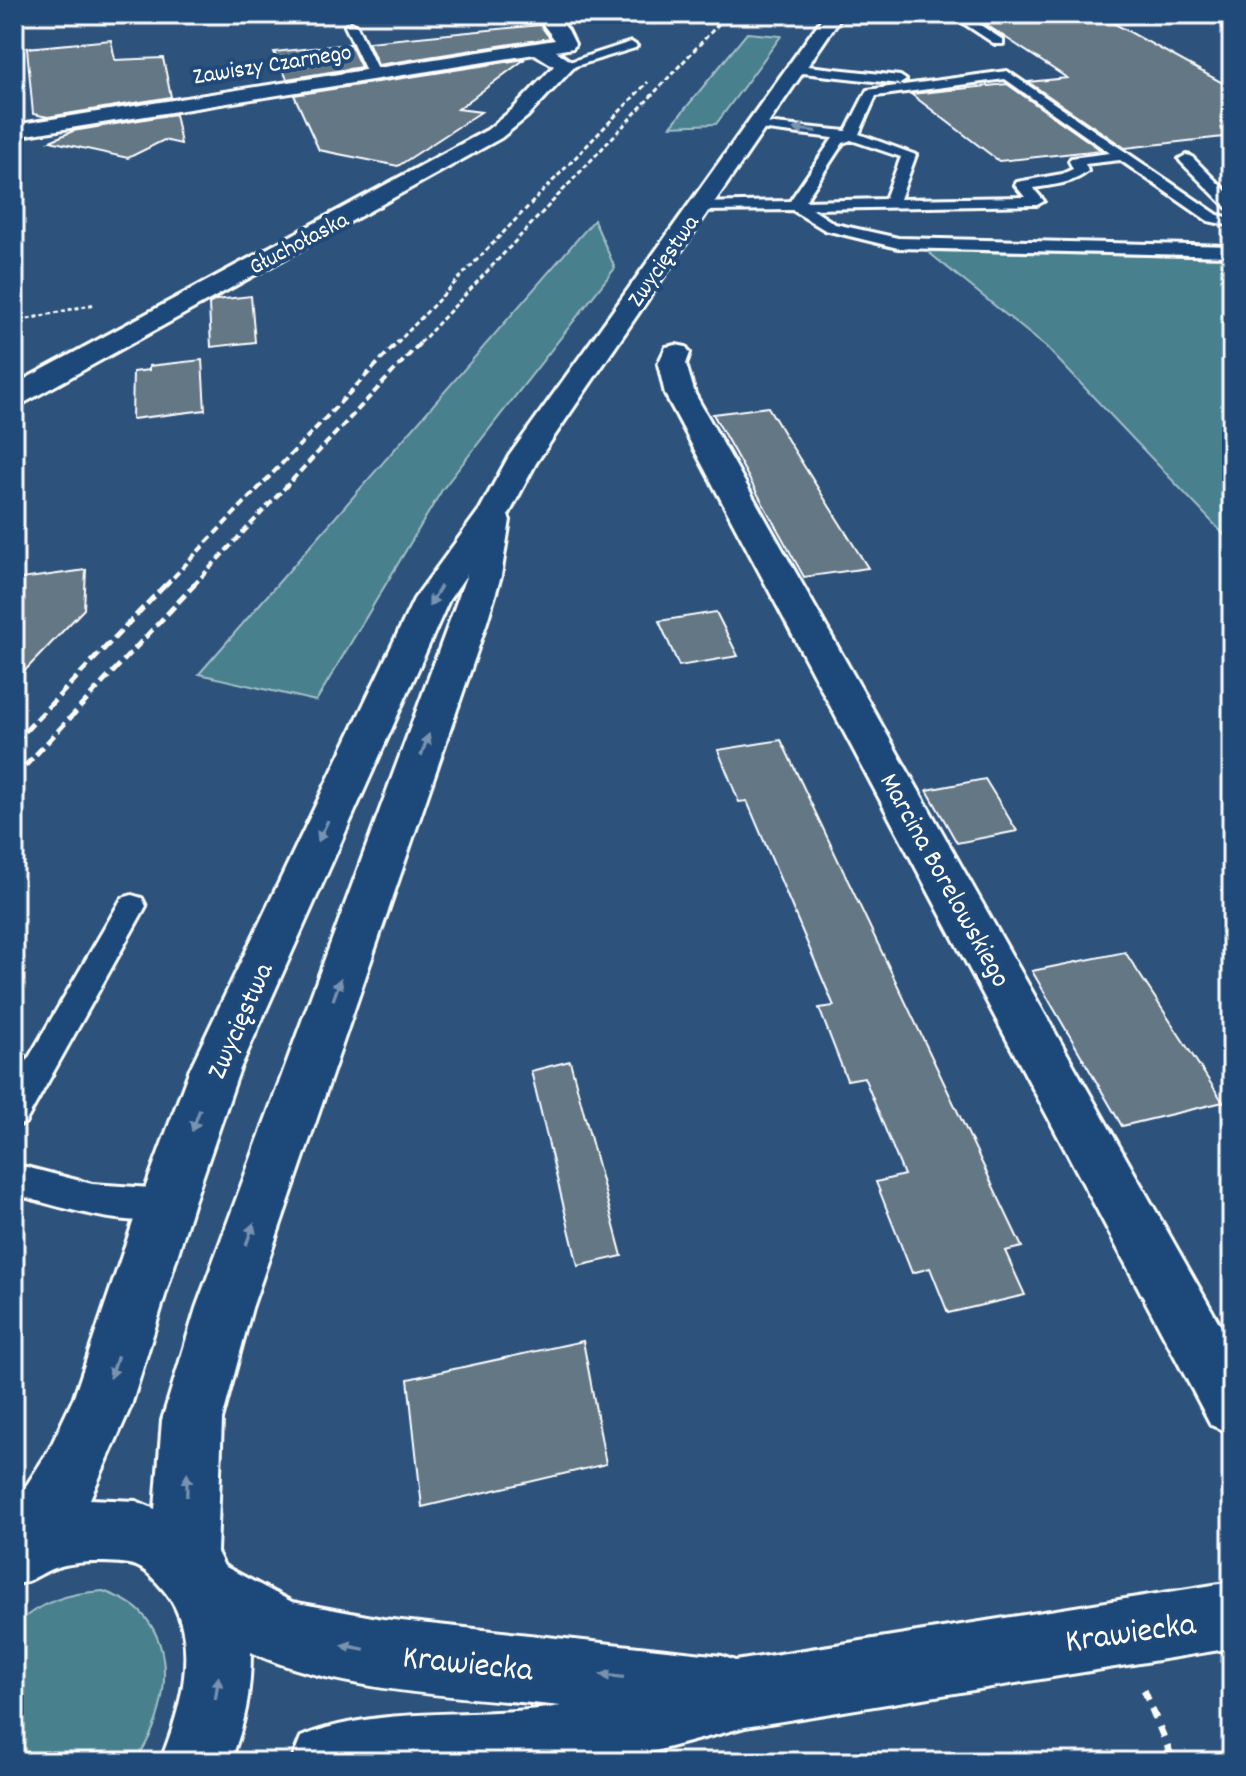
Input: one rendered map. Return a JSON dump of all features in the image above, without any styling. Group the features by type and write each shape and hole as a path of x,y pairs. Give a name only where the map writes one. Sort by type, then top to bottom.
{"street":[{"name":"Zawiszy Czarnego","path":"14,131 566,44 562,34 544,14"},
{"name":"Zwycięstwa","path":"19,1552 71,1472 101,1406 166,1205 214,1071 432,599 496,510 520,463 834,14"},
{"path":"539,49 566,65"},
{"name":"Głuchołaska","path":"14,397 494,134 520,113 566,65"},
{"name":"Marcina Borelowskiego","path":"676,353 672,364 680,394 1232,1404"},
{"name":"Zwycięstwa","path":"195,1576 192,1420 224,1308 468,625 484,576 496,510"},
{"name":"Krawiecka","path":"19,1552 68,1531 112,1528 153,1538 245,1615 288,1635 383,1653 745,1693"},
{"path":"195,1576 219,1636 219,1687 204,1744 195,1762"},
{"name":"Krawiecka","path":"326,1762 396,1753 558,1742 745,1693 1232,1615"}],"lane":[{"path":"966,14 957,15 999,42"},
{"path":"1129,14 1142,17 1183,14"},
{"path":"351,26 373,73"},
{"path":"566,65 631,46"},
{"path":"798,69 942,84"},
{"path":"795,205 838,140 851,136 871,93 1007,75 1213,218 1231,223"},
{"path":"759,125 851,136 909,155 891,203"},
{"path":"699,207 1037,201 1022,185 1066,178 1081,171 1076,161 1123,155"},
{"path":"1186,159 1232,205"},
{"path":"795,205 830,227 898,243 1232,251"},
{"path":"14,1113 132,906"},
{"path":"14,1179 92,1200 166,1205"}],"green space":[{"path":"747,33 781,36 716,124 671,126"},
{"path":"594,220 615,268 442,490 316,701 199,674"},
{"path":"927,251 1232,258 1232,543 1046,347"},
{"path":"103,1591 141,1612 155,1633 164,1670 163,1690 153,1729 134,1762 14,1762 14,1626 55,1600"}],"building":[{"path":"1097,14 1232,88 1232,136 1125,148 1028,82 1067,78 982,22"},
{"path":"540,25 550,38 378,65 368,42"},
{"path":"111,40 115,60 163,58 171,97 48,117 33,114 27,48"},
{"path":"350,44 361,67 287,79 274,52"},
{"path":"525,59 458,109 481,112 398,166 319,150 294,95"},
{"path":"1007,84 1101,150 999,161 911,94"},
{"path":"175,114 181,144 164,140 128,158 50,141 73,131"},
{"path":"251,296 255,342 211,347 209,304 216,300"},
{"path":"202,360 205,410 132,419 133,372 149,370 149,366"},
{"path":"768,407 868,568 804,577 713,414"},
{"path":"86,570 84,609 14,682 14,580"},
{"path":"716,612 738,656 679,666 659,621"},
{"path":"781,740 1022,1247 1005,1251 1025,1295 948,1313 930,1268 912,1273 876,1182 904,1175 864,1077 847,1080 819,1008 834,1006 747,801 739,802 718,750"},
{"path":"985,779 1017,831 957,843 927,790"},
{"path":"1125,952 1223,1102 1122,1126 1032,971"},
{"path":"570,1061 622,1256 578,1266 531,1071"},
{"path":"583,1341 606,1464 422,1507 408,1379"}],"railway":[{"path":"420,343 728,14"},
{"path":"397,343 648,82"},
{"path":"165,586 399,341"},
{"path":"193,586 422,341"},
{"path":"14,743 166,584"},
{"path":"14,778 195,584"}]}
